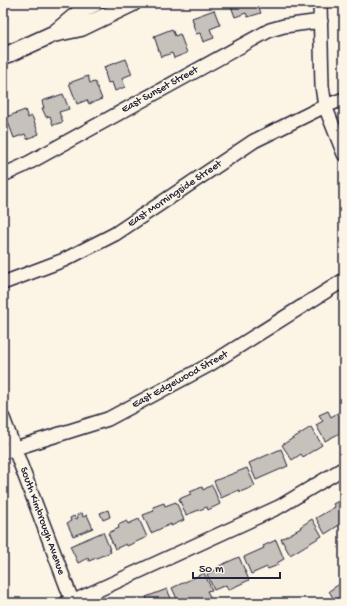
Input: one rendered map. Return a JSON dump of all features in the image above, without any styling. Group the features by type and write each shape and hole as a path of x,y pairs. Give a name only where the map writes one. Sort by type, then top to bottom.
{"main road":[{"path":"53,34 85,8 94,3"},
{"path":"3,56 53,34 81,28 133,3"}],"street":[{"path":"320,3 322,86 325,106 344,154"},
{"name":"East Sunset Street","path":"3,174 23,166 270,30 284,26 321,21"},
{"name":"East Morningside Street","path":"3,283 64,260 115,234 254,141 325,106 344,99"},
{"name":"East Edgewood Street","path":"9,450 108,419 209,365 344,280"},
{"name":"South Kimbrough Avenue","path":"3,418 9,450 70,602"},
{"path":"70,602 279,507 344,468"}],"building":[{"path":"230,3 257,3 261,13 248,17 246,13 235,17"},
{"path":"214,10 220,25 210,29 214,38 203,42 200,33 196,34 192,18"},
{"path":"172,29 175,36 180,34 187,53 174,58 172,53 161,57 154,36"},
{"path":"126,59 132,74 122,78 125,87 115,91 112,82 108,83 104,67"},
{"path":"88,76 90,83 95,82 102,99 89,104 87,100 77,104 69,83"},
{"path":"63,94 69,109 59,112 63,122 53,125 50,116 46,117 42,108 44,108 42,101"},
{"path":"25,110 28,118 32,116 39,134 27,139 25,134 14,138 6,117"},
{"path":"344,409 344,431 325,441 316,425 323,421 319,415 328,411 331,417"},
{"path":"311,427 322,445 303,457 301,454 292,460 282,445"},
{"path":"281,449 288,466 256,480 249,463"},
{"path":"247,468 255,486 240,492 239,490 221,498 214,481"},
{"path":"212,485 220,504 208,510 207,507 186,515 179,499 191,494 190,492 202,487 203,490"},
{"path":"344,498 344,522 325,534 316,518 335,507 333,504"},
{"path":"176,502 184,520 151,533 143,515 154,511 153,507 164,503 165,506"},
{"path":"108,510 110,517 103,520 100,513"},
{"path":"82,513 83,517 87,515 93,528 73,536 67,523 71,521 70,518 74,516 76,519 78,518 77,515"},
{"path":"139,519 147,537 127,546 126,544 115,549 108,533 119,528 118,525 127,521 128,524"},
{"path":"312,519 322,536 290,555 281,539 301,528 300,527"},
{"path":"103,532 111,552 89,561 88,558 78,563 70,546"},
{"path":"276,540 284,559 277,563 278,565 268,569 267,567 251,574 244,557 264,548 263,546"},
{"path":"239,557 249,580 228,590 226,585 214,590 207,574 220,568 219,566"},
{"path":"204,573 212,590 207,591 210,597 208,598 210,602 192,603 190,599 179,603 172,588"},
{"path":"344,581 344,603 336,603 329,591"},
{"path":"167,589 173,603 139,603 147,600 146,597"}]}
